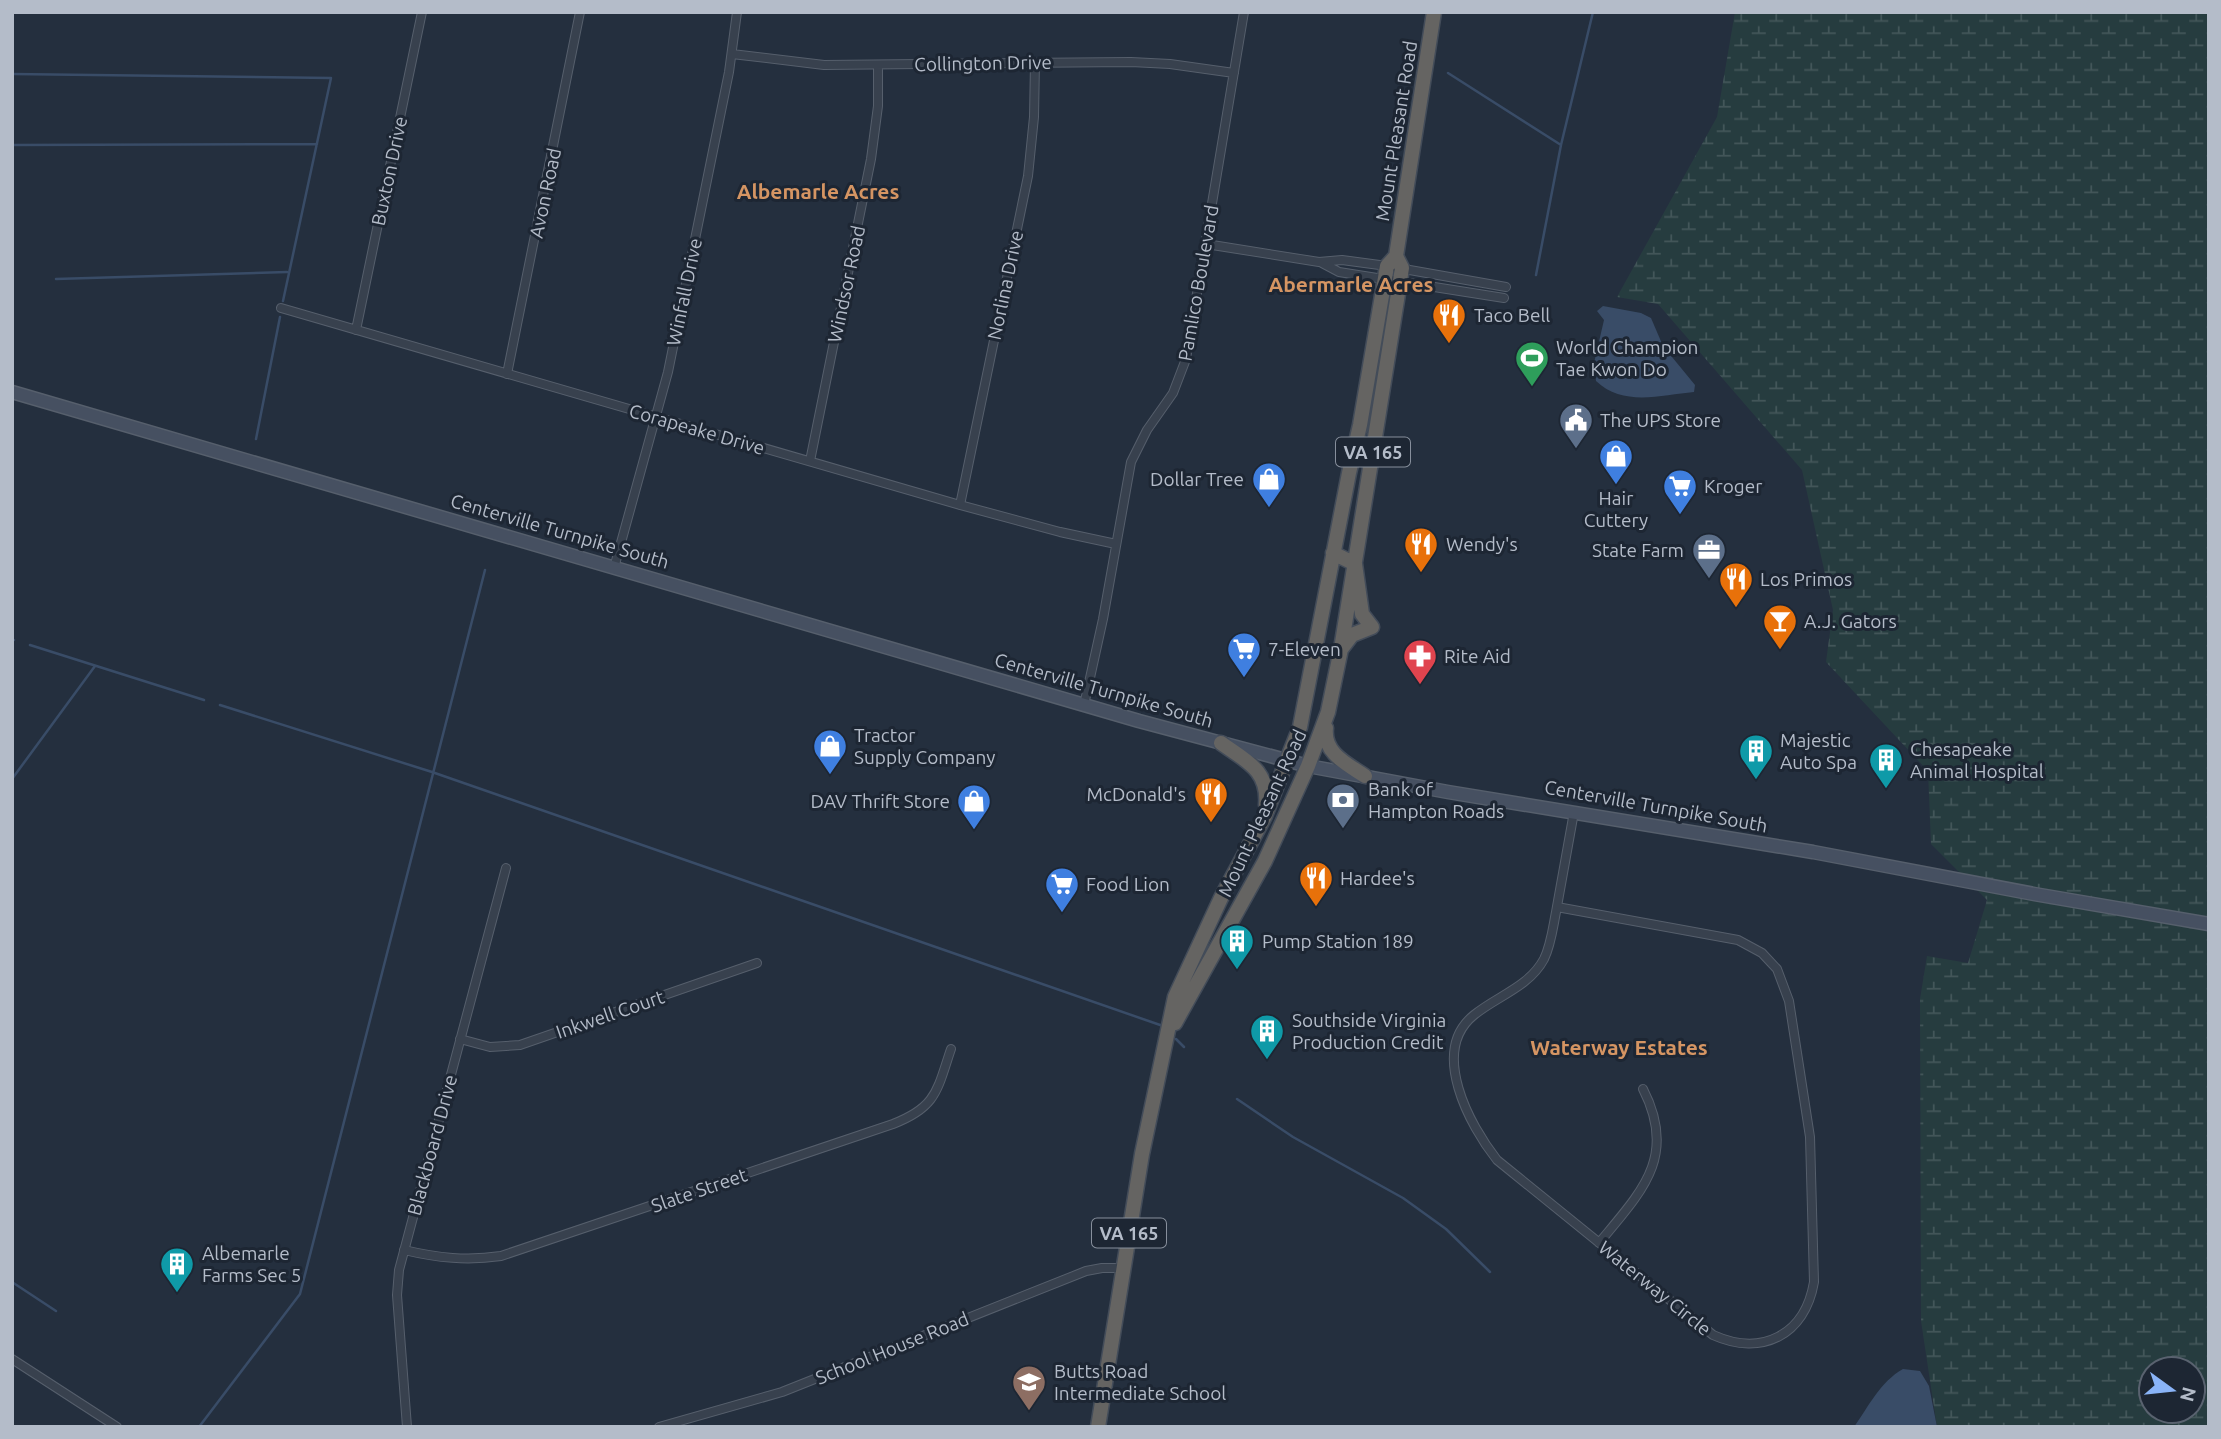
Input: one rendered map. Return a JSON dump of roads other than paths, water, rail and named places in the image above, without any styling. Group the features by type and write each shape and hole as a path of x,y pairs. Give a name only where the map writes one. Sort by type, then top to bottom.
{"highway":[{"name":"Mount Pleasant Road","path":"1166,1040 1265,861 1308,766 1328,712 1355,564 1394,270 1434,12"},
{"name":"Mount Pleasant Road","path":"1098,1427 1142,1154 1175,997 1190,962 1265,816 1300,727 1333,553 1394,270"},
{"path":"1333,553 1355,564 1362,614 1372,626 1352,635 1341,649"},
{"path":"1328,712 1325,735 1329,748 1365,776"},
{"path":"1221,743 1251,765 1264,779 1267,793 1265,816"}],"main road":[{"name":"Centerville Turnpike South","path":"12,392 1288,762 2209,924"}],"street":[{"name":"Buxton Drive","path":"356,330 422,12"},
{"name":"Avon Road","path":"507,374 580,12"},
{"name":"Winfall Drive","path":"614,568 657,417 686,287 732,54 737,12"},
{"name":"Pamlico Boulevard","path":"1084,705 1103,619 1131,462 1147,430 1173,393 1186,359 1244,12"},
{"name":"Collington Drive","path":"732,54 824,65 1170,64 1234,73"},
{"name":"Norlina Drive","path":"960,505 1028,176 1034,117 1035,63"},
{"name":"Windsor Road","path":"810,461 871,159 878,106 878,65"},
{"path":"1206,244 1319,262 1342,260 1506,287"},
{"path":"1319,262 1339,272 1394,270 1504,298"},
{"name":"Corapeake Drive","path":"281,308 960,505 1116,544"},
{"name":"Waterway Circle","path":"1557,907 1747,944 1762,953 1777,969 1786,989 1807,1109 1814,1282 1812,1296 1805,1311 1784,1334 1751,1344 1731,1342 1713,1335 1497,1160 1469,1117 1456,1072 1455,1048 1462,1029 1475,1014 1521,985 1535,972 1545,957 1574,812"},
{"name":"Blackboard Drive","path":"407,1427 397,1295 404,1250 506,868"},
{"name":"Inkwell Court","path":"460,1039 490,1046 520,1045 757,963"},
{"name":"Slate Street","path":"404,1250 432,1257 462,1260 501,1256 892,1124 919,1112 933,1098 951,1049"},
{"path":"1599,1243 1648,1181 1656,1160 1657,1127 1643,1089"},
{"name":"School House Road","path":"659,1427 782,1392 1086,1271 1123,1268"},
{"path":"12,1359 117,1427"}],"water":[{"path":"1603,306 1641,313 1651,318 1663,346 1695,385 1694,392 1630,397 1607,389 1596,381 1594,363 1604,320 1597,311"},
{"path":"1903,1369 1920,1371 1929,1386 1937,1427 1854,1427 1881,1388"}],"waterway":[{"path":"1536,275 1561,145 1593,12"},
{"path":"1448,73 1561,145"},
{"path":"12,74 331,78 283,301"},
{"path":"12,145 317,144"},
{"path":"56,279 287,272"},
{"path":"256,439 280,317"},
{"path":"199,1427 300,1294 485,570"},
{"path":"30,645 204,700"},
{"path":"12,779 95,666"},
{"path":"220,705 432,772 1163,1026"},
{"path":"1176,1039 1184,1047"},
{"path":"1237,1099 1293,1137 1403,1198 1446,1229 1490,1272"},
{"path":"12,1282 56,1311"}],"place":[{"name":"Taco Bell","path":"1449,345"},
{"name":"World Champion Tae Kwon Do","path":"1532,388"},
{"name":"The UPS Store","path":"1576,450"},
{"name":"Hair Cuttery","path":"1616,486"},
{"name":"Dollar Tree","path":"1269,509"},
{"name":"Kroger","path":"1680,516"},
{"name":"Wendy's","path":"1421,574"},
{"name":"State Farm","path":"1709,580"},
{"name":"Los Primos","path":"1736,609"},
{"name":"A.J. Gators","path":"1780,651"},
{"name":"7-Eleven","path":"1244,679"},
{"name":"Rite Aid","path":"1420,686"},
{"name":"Tractor Supply Company","path":"830,776"},
{"name":"Majestic Auto Spa","path":"1756,781"},
{"name":"Chesapeake Animal Hospital","path":"1886,790"},
{"name":"McDonald's","path":"1211,824"},
{"name":"Bank of Hampton Roads","path":"1343,830"},
{"name":"DAV Thrift Store","path":"974,831"},
{"name":"Hardee's","path":"1316,908"},
{"name":"Food Lion","path":"1062,914"},
{"name":"Pump Station 189","path":"1237,971"},
{"name":"Southside Virginia Production Credit","path":"1267,1061"},
{"name":"Albemarle Farms Sec 5","path":"177,1294"},
{"name":"Butts Road Intermediate School","path":"1029,1412"}],"district":[{"name":"Albemarle Acres","path":"818,191"},
{"name":"Abermarle Acres","path":"1351,284"},
{"name":"Waterway Estates","path":"1619,1047"}]}
